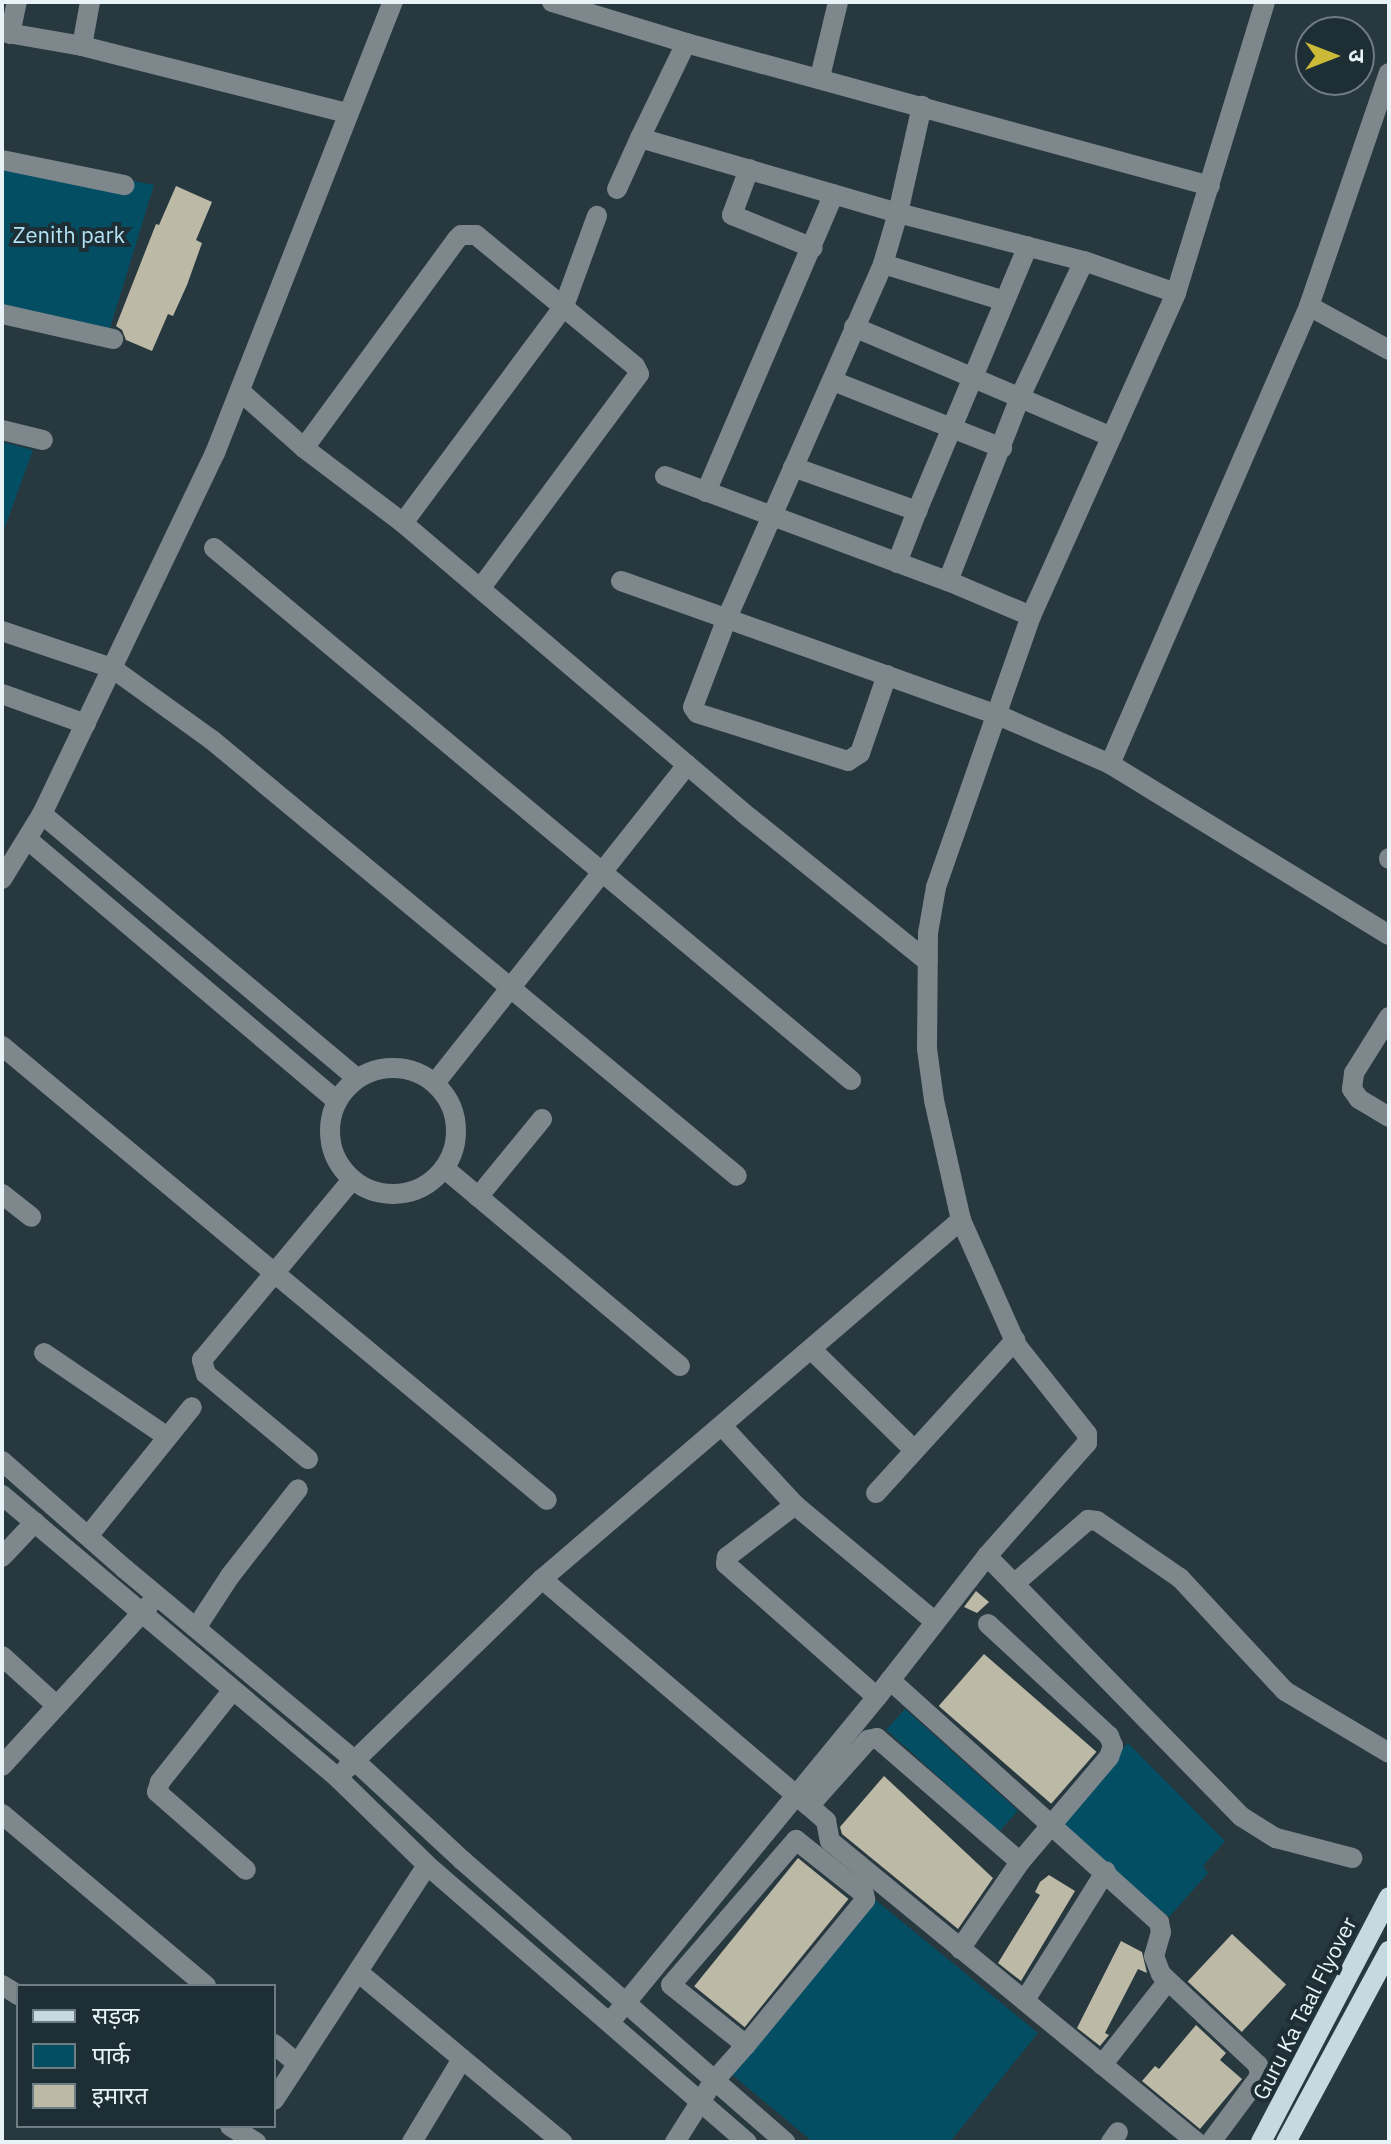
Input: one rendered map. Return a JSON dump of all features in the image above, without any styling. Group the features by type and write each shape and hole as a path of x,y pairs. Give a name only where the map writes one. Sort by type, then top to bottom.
{"main road":[{"name":"Guru Ka Taal Flyover","path":"1261,2142 1389,1897"},
{"name":"Guru Ka Taal Flyover","path":"1286,2142 1389,1951"}],"street":[{"path":"17,2 6,33 82,46 346,113"},
{"path":"82,46 90,2"},
{"path":"2,879 42,814 241,392 346,113 393,2"},
{"path":"552,2 686,43 820,77 1210,186"},
{"path":"820,77 838,2"},
{"path":"610,2022 803,1800 934,1621 1088,1439 1015,1340 961,1220 929,1062 927,961 936,887 1031,616 1176,293 1265,2"},
{"path":"617,189 686,43"},
{"path":"1110,764 1309,306 1381,124 1389,73"},
{"path":"887,675 860,753 848,761 697,713 692,701 883,264 922,106"},
{"path":"640,138 898,213 1084,261 1176,293"},
{"path":"2,160 124,185"},
{"path":"749,169 732,215 813,248"},
{"path":"706,492 834,194"},
{"path":"403,523 564,306 597,216"},
{"path":"304,448 461,235 476,235 635,366 639,374 480,589"},
{"path":"897,563 1028,246"},
{"path":"948,581 1020,397 1084,261"},
{"path":"883,264 1005,301"},
{"path":"1309,306 1389,350"},
{"path":"2,314 113,339"},
{"path":"854,327 1112,437"},
{"path":"833,381 1002,448"},
{"path":"241,392 304,448 403,523 687,765 927,961"},
{"path":"2,430 43,440"},
{"path":"793,467 917,511"},
{"path":"665,476 948,581 1031,616"},
{"path":"214,548 851,1080"},
{"path":"621,581 998,715 1110,764 1389,935"},
{"path":"2,631 112,668 212,740 737,1176"},
{"path":"2,694 86,724"},
{"path":"435,1083 687,765"},
{"path":"42,814 357,1078"},
{"path":"27,839 337,1101"},
{"path":"1389,1017 1354,1073 1352,1089 1359,1099 1389,1117"},
{"path":"2,1046 547,1500"},
{"path":"396,1067 417,1072 435,1083 447,1097 455,1124 453,1151 432,1181 401,1195 375,1192 352,1180 340,1167 331,1143 331,1117 337,1101 357,1078 376,1070 396,1067"},
{"path":"478,1197 542,1119"},
{"path":"444,1168 680,1366"},
{"path":"308,1459 202,1368 202,1360 352,1180"},
{"path":"2,1194 31,1217"},
{"path":"339,1779 353,1759 542,1579 961,1220"},
{"path":"876,1493 1015,1340"},
{"path":"811,1349 914,1450"},
{"path":"44,1353 166,1436"},
{"path":"89,1535 192,1407"},
{"path":"723,1427 795,1505 934,1621"},
{"path":"2,1461 156,1595 353,1759 462,1860 785,2142"},
{"path":"196,1628 230,1576 298,1489"},
{"path":"2,1495 339,1779 427,1865 747,2142"},
{"path":"795,1505 727,1557 726,1564 877,1697"},
{"path":"1014,1584 1088,1520 1097,1521 1180,1578 1285,1691 1389,1753"},
{"path":"2,1557 35,1522"},
{"path":"987,1556 1242,1817 1276,1838 1352,1858"},
{"path":"542,1579 803,1800 826,1821 830,1841 1196,2142"},
{"path":"2,1766 156,1595"},
{"path":"960,1949 1020,1862 1109,1757 1112,1741 988,1624"},
{"path":"2,1656 56,1705"},
{"path":"890,1680 1106,1871 1159,1922 1161,1932 1154,1956 1167,1982 1260,2068 1260,2076 1211,2142"},
{"path":"232,1691 160,1782 157,1792 246,1870"},
{"path":"803,1800 868,1740 877,1738 1020,1862"},
{"path":"2,1814 204,1984"},
{"path":"675,2142 713,2082 746,2045 865,1900 864,1894 796,1840 671,1985 746,2045"},
{"path":"276,2097 427,1865"},
{"path":"1025,2000 1106,1871"},
{"path":"358,1972 562,2142"},
{"path":"1102,2065 1167,1982"},
{"path":"276,2046 298,2064"},
{"path":"412,2142 462,2059"},
{"path":"234,2128 252,2137"}],"green space":[{"name":"Zenith park","path":"2,154 154,185 108,335 2,314"},
{"path":"2,442 33,450 2,535"},
{"path":"905,1709 1018,1811 999,1832 886,1730"},
{"path":"1128,1743 1225,1841 1203,1866 1208,1873 1169,1917 1053,1821"},
{"path":"872,1897 1038,2033 950,2142 813,2142 730,2073"}],"building":[{"path":"176,186 212,202 196,240 202,243 187,285 173,316 168,314 152,351 126,340 122,330 116,326 156,224 159,225"},
{"path":"976,1591 989,1602 977,1613 964,1607"},
{"path":"984,1654 1096,1752 1051,1804 939,1706"},
{"path":"884,1776 993,1878 958,1929 842,1834 840,1827"},
{"path":"798,1858 849,1899 745,2027 694,1986"},
{"path":"1049,1875 1075,1891 1021,1981 998,1963 1040,1895 1035,1892 1040,1882"},
{"path":"1232,1934 1286,1984 1242,2032 1188,1982"},
{"path":"1121,1941 1142,1952 1147,1973 1138,1969 1105,2033 1109,2035 1100,2046 1077,2028"},
{"path":"1196,2025 1226,2053 1220,2060 1242,2079 1200,2129 1142,2081 1155,2066 1159,2069"}]}
